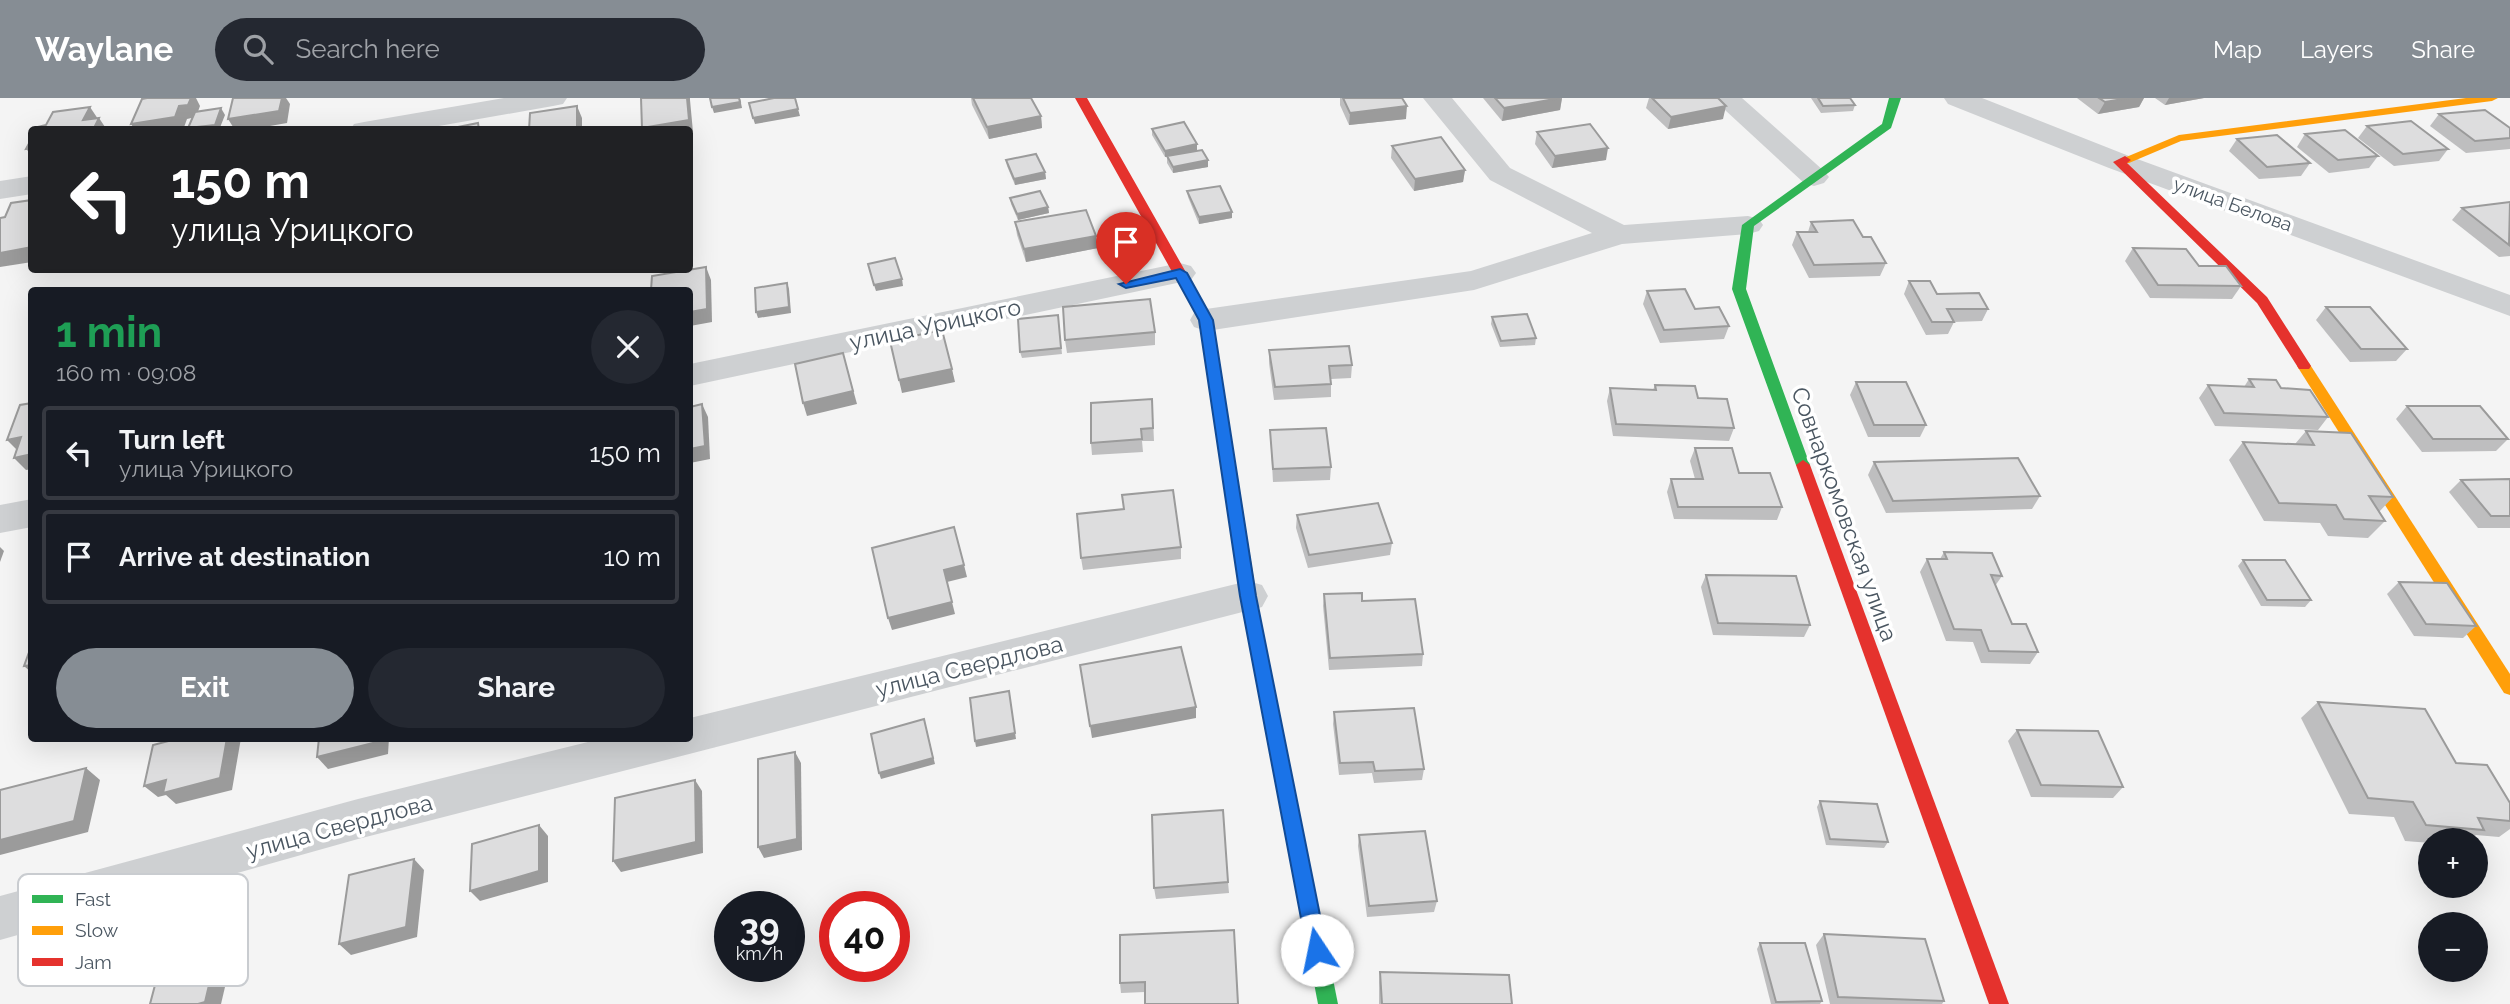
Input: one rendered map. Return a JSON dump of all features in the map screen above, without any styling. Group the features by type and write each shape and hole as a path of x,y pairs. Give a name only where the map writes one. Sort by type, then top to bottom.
{"street":[{"path":"388,126 553,98"},
{"path":"1082,98 1206,320 1248,596 1328,1004"},
{"path":"1437,98 1500,174 1619,236"},
{"path":"1726,98 1814,177"},
{"path":"1206,320 1474,280 1619,236 1748,225 1887,126 1895,98"},
{"name":"улица Белова","path":"1958,98 2119,162 2510,306"},
{"path":"2492,98 2179,138 2119,162 2262,300 2510,688"},
{"path":"0,190 28,186"},
{"name":"Совнаркомовская улица","path":"1748,225 1739,289 1999,1004"},
{"name":"улица Урицкого","path":"693,374 1180,273"},
{"path":"2463,289 2510,279"},
{"path":"0,519 28,514"},
{"name":"улица Свердлова","path":"693,735 1248,596"},
{"name":"улица Свердлова","path":"159,874 358,819 664,742"},
{"name":"улица Свердлова","path":"0,918 18,913"}],"building":[{"path":"191,98 188,105 179,106 175,117 131,124 142,99"},
{"path":"233,98 282,98 279,111 228,119"},
{"path":"641,98 687,98 689,120 642,126"},
{"path":"710,98 739,98 740,102 712,107"},
{"path":"774,98 795,98 798,109 753,118 749,103"},
{"path":"973,98 1031,98 1041,116 987,127"},
{"path":"1343,98 1402,98 1407,106 1350,113"},
{"path":"1495,98 1560,98 1504,108"},
{"path":"1652,98 1718,98 1726,106 1671,117"},
{"path":"1818,98 1850,98 1855,105 1823,106"},
{"path":"2099,98 2129,98 2105,102"},
{"path":"577,106 577,126 529,126 530,113"},
{"path":"90,107 83,120 99,118 95,126 42,126 46,125 53,112"},
{"path":"221,108 215,125 189,126 195,112"},
{"path":"2485,110 2510,128 2510,138 2475,141 2439,114"},
{"path":"2411,121 2448,149 2403,154 2367,126"},
{"path":"1184,122 1197,144 1165,151 1152,129"},
{"path":"1590,124 1608,148 1555,156 1537,132"},
{"path":"2345,130 2378,156 2338,160 2305,134"},
{"path":"2277,135 2310,163 2267,167 2237,139"},
{"path":"1441,137 1465,170 1415,179 1392,146"},
{"path":"1202,150 1208,160 1173,167 1167,156"},
{"path":"1036,154 1045,172 1014,179 1006,160"},
{"path":"1220,186 1232,212 1199,217 1187,191"},
{"path":"1040,191 1048,207 1017,214 1010,198"},
{"path":"28,201 28,248 0,253 0,218 5,217 11,203"},
{"path":"2510,202 2509,245 2462,208"},
{"path":"1086,210 1096,236 1024,249 1015,222"},
{"path":"1853,220 1863,237 1871,237 1886,263 1814,265 1797,232 1817,232 1811,222"},
{"path":"2133,248 2186,249 2199,266 2226,266 2241,286 2158,285"},
{"path":"895,258 902,279 874,285 868,264"},
{"path":"706,267 707,309 693,311 693,287 651,287 652,276 693,273 693,269"},
{"path":"1909,281 1930,281 1937,294 1979,293 1988,309 1947,309 1954,322 1932,322"},
{"path":"787,283 789,307 756,312 755,288"},
{"path":"1685,289 1695,309 1719,307 1729,326 1664,330 1647,291"},
{"path":"1150,299 1155,332 1065,340 1063,307"},
{"path":"2326,307 2370,307 2407,349 2361,349"},
{"path":"1527,314 1536,338 1501,341 1492,317"},
{"path":"1058,315 1061,348 1020,352 1018,319"},
{"path":"942,330 952,369 899,380 890,341"},
{"path":"1349,346 1352,365 1329,366 1331,384 1275,387 1269,350"},
{"path":"843,353 853,391 803,403 795,364"},
{"path":"2249,379 2276,380 2281,388 2310,390 2328,417 2224,413 2208,385 2254,387"},
{"path":"1856,382 1906,382 1926,425 1874,425"},
{"path":"1655,385 1695,386 1698,398 1727,399 1734,428 1616,424 1610,388 1656,390"},
{"path":"1152,399 1153,428 1141,429 1142,439 1091,443 1091,403"},
{"path":"28,404 28,455 14,458 21,437 7,440 20,405"},
{"path":"702,404 705,446 693,448 693,406"},
{"path":"2407,406 2480,406 2508,439 2433,439"},
{"path":"1326,428 1331,467 1273,469 1270,430"},
{"path":"2306,431 2351,433 2393,497 2369,496 2385,521 2344,519 2336,505 2279,503 2243,442 2314,445"},
{"path":"1695,448 1732,448 1739,473 1770,473 1782,507 1678,507 1671,479 1703,479"},
{"path":"2018,458 2040,496 1893,501 1874,462"},
{"path":"2510,479 2510,516 2491,516 2461,480"},
{"path":"1173,490 1181,547 1081,558 1077,514 1124,509 1122,495"},
{"path":"1378,503 1392,543 1309,555 1297,515"},
{"path":"954,527 964,565 944,570 952,602 888,618 872,548"},
{"path":"1944,552 1992,553 2002,576 1991,575 2012,624 2026,624 2038,652 1989,651 1981,630 1954,629 1927,559 1947,559"},
{"path":"2243,560 2285,560 2311,600 2267,600"},
{"path":"1706,575 1796,576 1810,625 1718,623"},
{"path":"2399,582 2447,583 2476,626 2426,624"},
{"path":"1362,593 1362,601 1415,599 1423,654 1330,658 1324,594"},
{"path":"1181,647 1196,707 1090,726 1080,665"},
{"path":"1009,691 1015,733 975,741 970,698"},
{"path":"2318,702 2425,709 2456,763 2487,765 2510,803 2510,821 2478,818 2483,828 2426,825 2413,802 2368,798"},
{"path":"1414,708 1424,769 1375,771 1373,762 1340,763 1334,712"},
{"path":"924,719 933,758 879,773 871,734"},
{"path":"2017,730 2098,731 2123,787 2041,785"},
{"path":"165,742 226,742 220,778 163,793 166,780 144,786 153,745"},
{"path":"319,742 377,742 317,757"},
{"path":"795,752 797,839 758,847 758,759"},
{"path":"86,768 74,821 0,840 0,790"},
{"path":"695,780 696,842 613,861 615,798"},
{"path":"1820,801 1877,804 1888,842 1830,839"},
{"path":"1223,810 1228,882 1154,888 1152,815"},
{"path":"539,825 539,871 470,891 472,844"},
{"path":"1425,831 1437,901 1369,906 1359,835"},
{"path":"414,859 406,927 339,944 349,875"},
{"path":"1234,930 1238,1004 1145,1004 1145,982 1120,983 1120,935"},
{"path":"1824,934 1925,939 1944,1001 1838,997"},
{"path":"1760,943 1805,943 1822,1001 1776,1002"},
{"path":"1380,972 1509,975 1512,1004 1382,1004"},
{"path":"155,986 209,986 205,1002 150,1004"}],"traffic: fast":[{"path":"1803,465 1739,289 1748,225 1887,126 1895,98"},
{"path":"1252,617 1328,1004"}],"traffic: slow":[{"path":"2125,160 2179,138 2492,98"},
{"path":"1210,347 1252,617"},
{"path":"2304,366 2510,688"}],"traffic: jam":[{"path":"1081,98 1206,320 1210,347"},
{"path":"2125,160 2119,162 2262,300 2304,366"},
{"path":"1803,465 1999,1004"}],"route":[{"path":"1126,284 1180,273 1206,320 1248,596 1317,950"}]}
